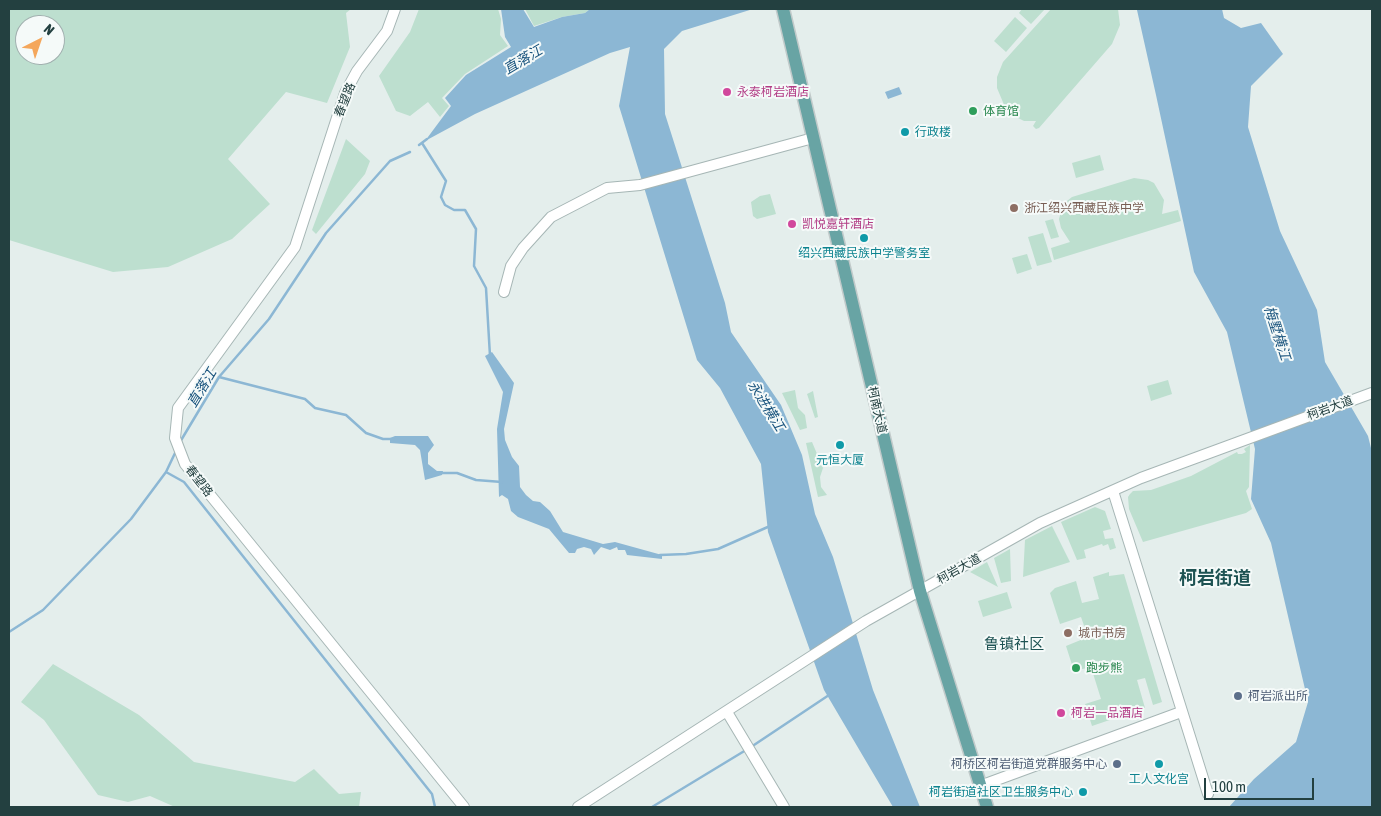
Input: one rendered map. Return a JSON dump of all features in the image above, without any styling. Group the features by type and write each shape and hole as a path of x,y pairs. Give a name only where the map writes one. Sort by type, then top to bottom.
{"main road":[{"name":"柯南大道","path":"784,15 920,591 986,807"}],"street":[{"name":"春望路","path":"395,9 387,31 357,71 345,93 295,247 178,408 176,440 191,471 464,807"},
{"path":"504,292 511,266 523,248 551,218 607,188 640,185 813,138"},
{"name":"柯岩大道","path":"578,807 866,621 1040,523 1113,491 1240,441 1372,393"},
{"path":"1113,491 1208,794"},
{"path":"727,712 784,807"},
{"path":"980,786 1181,712"}],"green space":[{"path":"9,9 351,9 346,13 350,47 327,103 286,92 228,159 270,204 232,239 168,267 113,272 9,240"},
{"path":"419,9 498,9 501,19 500,35 508,46 465,74 442,98 449,106 440,117 428,102 410,116 396,111 379,76 410,32"},
{"path":"525,9 590,9 585,13 562,17 534,26"},
{"path":"1022,9 1045,9 1031,24 1019,13"},
{"path":"1051,9 1118,9 1120,25 1112,44 1039,128 1036,129 1033,126 1036,121 1024,121 1014,116 1005,107 997,88 997,77 1003,62"},
{"path":"1015,17 1027,28 1006,52 994,41"},
{"path":"346,139 370,161 365,174 316,234 312,230"},
{"path":"1100,155 1104,170 1076,178 1072,163"},
{"path":"1134,178 1154,183 1164,200 1162,214 1178,210 1181,221 1054,260 1051,248 1070,242 1061,228 1059,219 1067,201 1072,197"},
{"path":"770,194 776,214 757,219 753,216 751,202 760,196"},
{"path":"1053,219 1059,237 1051,239 1045,221"},
{"path":"1043,233 1052,262 1037,266 1028,237"},
{"path":"1027,254 1032,269 1017,274 1012,258"},
{"path":"1168,380 1172,394 1151,401 1147,386"},
{"path":"795,390 798,408 805,415 807,428 800,430 782,393"},
{"path":"813,391 818,417 815,418 807,394"},
{"path":"812,442 823,468 820,477 821,487 827,495 818,497 806,443"},
{"path":"1250,445 1249,487 1246,491 1252,509 1246,513 1143,542 1129,509 1128,497 1133,491 1151,490 1191,476 1237,452 1242,454 1246,452 1244,449"},
{"path":"1095,507 1105,511 1111,529 1103,531 1105,539 1113,538 1116,548 1110,550 1108,544 1103,546 1102,544 1084,550 1086,558 1077,560 1061,522"},
{"path":"1052,526 1070,562 1023,577 1025,540"},
{"path":"1010,549 1011,581 1001,583 994,558"},
{"path":"987,562 998,587 970,572"},
{"path":"1109,572 1109,576 1124,574 1162,702 1153,705 1145,678 1137,680 1145,708 1092,726 1085,704 1101,699 1091,667 1074,671 1066,646 1088,637 1081,617 1060,624 1050,593 1055,588 1076,581 1082,603 1099,599 1093,577"},
{"path":"1007,592 1012,608 983,617 978,601"},
{"path":"53,664 139,715 194,762 295,782 314,769 339,794 361,792 359,807 175,807 150,796 128,802 98,795 44,720 21,702"}],"water":[{"name":"永进横江","path":"501,9 523,9 534,27 562,17 585,13 590,9 753,9 682,31 664,49 665,114 725,303 731,332 781,405 802,455 815,514 833,557 873,690 920,807 893,807 824,690 768,532 761,464 720,388 697,360 619,106 630,47 610,53 475,114 425,141 451,106 445,98 466,75 511,47 505,37"},
{"name":"梅墅横江","path":"1134,9 1222,9 1224,18 1241,28 1261,23 1283,54 1251,86 1248,127 1280,231 1317,310 1325,362 1368,436 1372,452 1372,807 1229,807 1254,779 1296,742 1308,702 1271,543 1251,499 1255,449 1227,332 1194,272 1137,10"},
{"path":"899,87 902,94 888,99 885,92"},
{"path":"492,352 514,383 504,429 505,440 512,457 519,466 520,487 526,495 533,501 540,502 550,511 563,532 603,544 615,542 662,555 662,559 627,555 625,550 618,550 617,547 610,550 601,547 594,555 591,549 584,547 577,549 575,553 569,553 549,529 518,517 511,511 508,499 502,495 499,497 497,429 503,392 485,356"},
{"path":"395,436 428,436 434,445 428,453 428,464 437,471 443,471 442,475 425,480 420,450 415,445 390,443 390,438"}],"waterway":[{"name":"直落江","path":"419,145 427,139"},
{"path":"422,143 446,181 441,197 445,205 454,210 465,210 476,229 474,266 486,288 490,356"},
{"name":"直落江","path":"180,442 219,377 269,319 326,233 390,161 410,152"},
{"path":"219,377 305,399 315,408 346,415 366,433 383,439 393,439"},
{"name":"直落江","path":"9,632 43,610 131,519 166,472 176,451"},
{"path":"166,472 184,482 432,794 435,807"},
{"path":"441,473 457,473 476,480 502,482"},
{"path":"660,555 686,554 718,549 770,526"},
{"path":"751,747 829,695"},
{"path":"652,807 746,750"}],"place":[{"name":"永泰柯岩酒店","path":"727,92"},
{"name":"体育馆","path":"973,111"},
{"name":"行政楼","path":"905,132"},
{"name":"浙江绍兴西藏民族中学","path":"1014,208"},
{"name":"凯悦嘉轩酒店","path":"792,224"},
{"name":"绍兴西藏民族中学警务室","path":"864,238"},
{"name":"元恒大厦","path":"840,445"},
{"name":"城市书房","path":"1068,633"},
{"name":"跑步熊","path":"1076,668"},
{"name":"柯岩派出所","path":"1238,696"},
{"name":"柯岩一品酒店","path":"1061,713"},
{"name":"柯桥区柯岩街道党群服务中心","path":"1117,764"},
{"name":"工人文化宫","path":"1159,764"},
{"name":"柯岩街道社区卫生服务中心","path":"1083,792"}],"district":[{"name":"柯岩街道","path":"1215,578"},
{"name":"鲁镇社区","path":"1014,644"}]}
